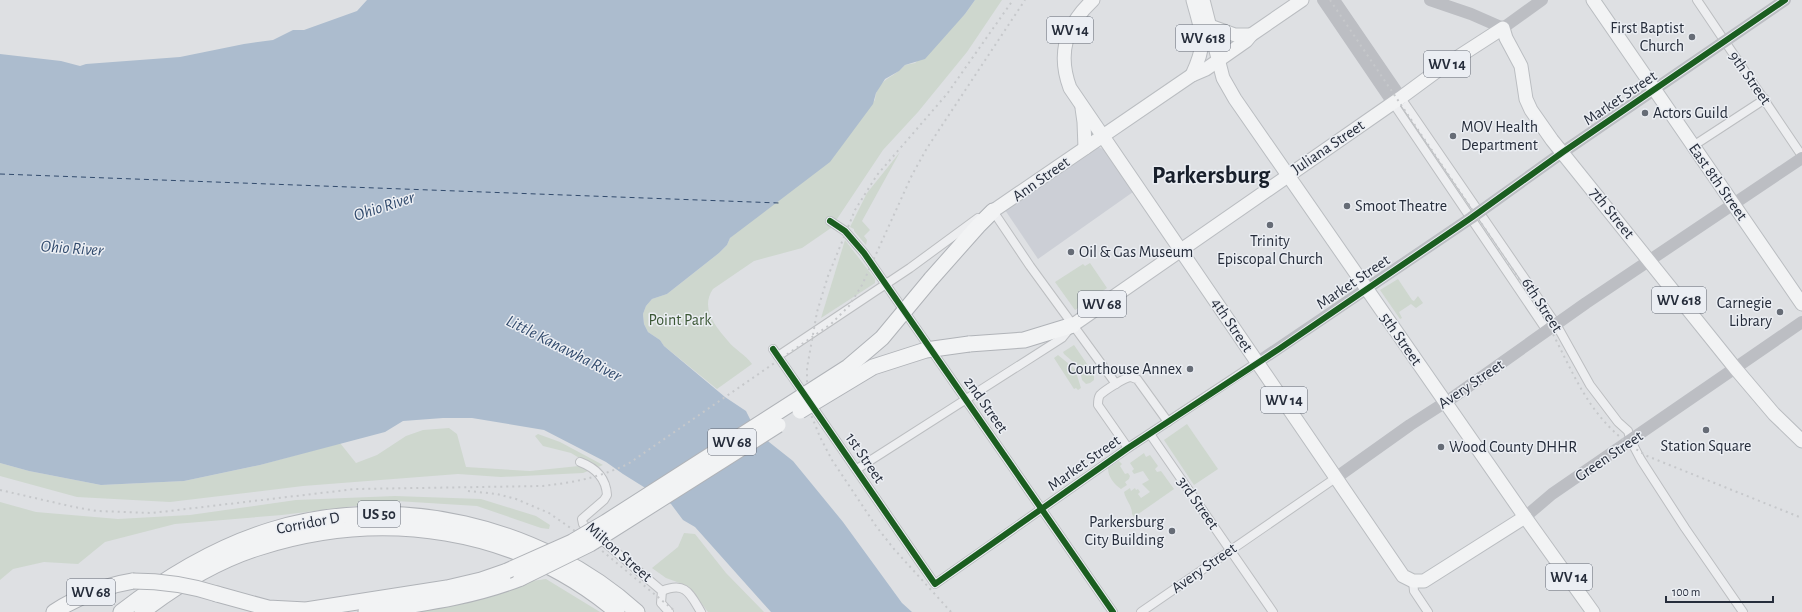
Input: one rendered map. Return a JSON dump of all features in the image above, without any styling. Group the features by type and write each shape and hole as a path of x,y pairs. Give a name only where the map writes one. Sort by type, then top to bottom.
{"highway":[{"name":"WV 68","path":"54,612 73,600 98,589 133,581 176,583 268,608 306,610 447,588 481,580 508,571 572,542 606,522 848,367 882,338 931,279 978,226 994,211"},
{"name":"WV 68","path":"366,612 476,594 521,578 590,544 832,391 873,367 921,352 969,344 1024,340 1073,325"},
{"name":"Corridor D","path":"121,612 176,573 237,542 271,530 306,521 341,516 385,514 450,520 480,527 515,538 571,565 602,584 637,612"},
{"name":"Corridor D","path":"142,612 192,579 218,565 257,548 324,531 364,527 400,527 462,536 490,543 520,554 572,580 617,612"}],"main road":[{"name":"WV 14","path":"1092,0 1084,7 1073,23 1064,48 1064,66 1066,78 1070,88 1103,135"},
{"name":"WV 618","path":"1192,75 1201,55 1203,38 1193,0"},
{"name":"WV 618","path":"1203,0 1210,26 1235,35 1251,35"},
{"name":"Ann Street","path":"994,211 1192,75 1206,69 1246,41 1251,35 1302,0"},
{"name":"East 8th Street","path":"1592,0 1733,204 1801,299"},
{"name":"5th Street","path":"1210,26 1223,78 1249,119 1524,517 1593,612"},
{"name":"Juliana Street","path":"1073,325 1182,251 1441,68 1503,28"},
{"name":"7th Street","path":"1503,28 1506,38 1521,66 1524,92 1532,110 1563,152 1735,368 1774,414 1802,441"},
{"path":"1206,69 1214,76 1223,78"},
{"path":"1082,106 1085,148"},
{"name":"4th Street","path":"1103,135 1403,576 1412,581"},
{"name":"Green Street","path":"1412,581 1424,581 1524,517"}],"street":[{"name":"6th Street","path":"1322,0 1397,100"},
{"name":"6th Street","path":"1334,0 1397,100 1590,385 1618,422 1628,430 1641,460 1685,528 1743,612"},
{"path":"1430,0 1471,14 1503,28"},
{"name":"Juliana Street","path":"1503,28 1542,0"},
{"name":"9th Street","path":"1697,0 1802,157"},
{"name":"Market Street","path":"934,584 1128,448 1475,215 1563,152 1785,0"},
{"path":"1693,146 1764,99"},
{"name":"Avery Street","path":"1141,612 1551,327 1802,157"},
{"path":"994,211 1030,266 1116,384"},
{"name":"Ann Street","path":"778,356 886,284 983,214 994,211"},
{"name":"6th Street","path":"1475,215 1551,327"},
{"name":"2nd Street","path":"830,221 845,231 855,242 886,284 1113,612"},
{"name":"Green Street","path":"1524,517 1552,494 1632,441 1802,322"},
{"name":"Juliana Street","path":"857,469 1062,338 1073,325"},
{"name":"1st Street","path":"773,349 857,469 934,584"},
{"path":"1128,448 1098,405 1100,395 1116,384 1126,378 1132,377 1137,379 1168,422"},
{"name":"3rd Street","path":"1150,434 1273,612"},
{"name":"Milton Street","path":"580,462 591,466 599,473 604,481 607,495 582,519 583,524 662,591 661,603 669,612"},
{"name":"4th Street","path":"1412,581 1414,591 1428,612"},
{"path":"662,591 675,587 684,589 689,593 701,612"}],"shaded area":[{"path":"1098,147 1103,149 1133,192 1038,259 1005,210"}],"green space":[{"name":"Point Park","path":"975,0 1002,0 967,52 918,112 883,150 831,228 802,248 754,261 713,289 709,296 708,303 714,323 728,341 752,364 717,389 664,346 660,340 648,332 644,324 643,314 646,306 652,299 667,294 719,253 727,245 730,238 875,100 876,93 882,83 905,65 915,63 965,14"},
{"path":"900,152 862,221 870,230 864,236 867,240 866,245 854,229 850,227 867,193"},
{"path":"845,240 875,279 875,283 821,318"},
{"path":"1090,263 1107,288 1075,310 1055,282 1083,264 1085,266"},
{"path":"1398,279 1412,300 1414,301 1418,296 1423,303 1416,308 1411,304 1399,312 1402,318 1400,319 1380,290"},
{"path":"1074,345 1094,374 1094,380 1090,383 1086,384 1082,380 1079,367 1063,352"},
{"path":"1058,355 1075,369 1081,388 1078,390 1076,388 1074,389 1054,358"},
{"path":"1187,424 1218,469 1194,485 1164,440"},
{"path":"449,428 457,434 466,467 530,471 579,466 581,459 571,453 543,446 535,436 538,434 560,442 603,465 583,473 501,477 458,474 303,486 170,502 77,497 0,476 0,463 29,471 101,485 184,481 260,465 340,443 356,463 377,455 406,436 423,430"},
{"path":"1144,453 1146,457 1150,455 1158,466 1155,469 1157,472 1161,471 1174,489 1134,517 1124,492 1130,488 1131,491 1135,488 1136,490 1138,489 1140,492 1138,494 1141,498 1150,492 1142,484 1149,480 1143,471 1134,474 1132,471 1134,469 1130,463"},
{"path":"1119,461 1122,464 1120,466 1125,474 1128,473 1130,476 1125,482 1127,485 1121,489 1112,480 1108,468"},
{"path":"395,496 481,499 536,516 550,525 549,529 541,528 477,506 396,501 282,515 175,524 105,542 78,564 44,562 13,569 0,580 0,502 36,512 118,519 190,515 296,500"},
{"path":"684,533 695,534 726,573 764,612 708,612 688,586 666,578 652,568 678,547"},
{"path":"546,579 600,612 407,612 532,581"}],"water":[{"path":"367,0 975,0 965,14 925,59 905,65 899,71 885,79 876,93 873,104 830,162 730,238 727,245 719,253 667,294 652,299 646,306 643,314 644,324 648,332 660,340 664,346 725,397 746,411 751,421 769,442 793,461 843,522 902,603 912,612 771,612 695,527 683,520 671,504 606,462 544,430 472,418 443,418 403,421 385,432 260,465 184,481 101,485 29,471 0,463 0,54 61,61 80,66 86,64 180,57 244,44 273,40 293,30 304,30 357,11"}],"ferry route":[{"path":"0,174 779,203"}],"railway":[{"path":"951,612 894,549 876,526 832,460 812,417 807,385 807,368 817,312 828,276 855,210 877,175 947,94 1013,0"},
{"path":"0,490 97,511 152,513 355,489 543,486 586,479 628,464 831,324 849,306 862,285 912,175 927,148 1025,0"},
{"path":"1330,0 1528,292 1550,328 1582,391 1602,419 1629,444 1647,456 1802,518"},
{"path":"468,491 497,494 516,499 549,513 595,545 676,612"}],"cycle path":[{"path":"773,349 935,584 1128,448 1279,349 1785,0"},
{"path":"830,221 845,231 864,253 1113,612"}],"place":[{"name":"First Baptist Church","path":"1692,37"},
{"name":"Actors Guild","path":"1645,113"},
{"name":"MOV Health Department","path":"1453,136"},
{"name":"Smoot Theatre","path":"1347,206"},
{"name":"Trinity Episcopal Church","path":"1270,225"},
{"name":"Oil & Gas Museum","path":"1071,252"},
{"name":"Carnegie Library","path":"1780,312"},
{"name":"Courthouse Annex","path":"1190,369"},
{"name":"Station Square","path":"1706,430"},
{"name":"Wood County DHHR","path":"1441,447"},
{"name":"Parkersburg City Building","path":"1172,531"}],"district":[{"name":"Parkersburg","path":"1211,176"}],"water label":[{"name":"Ohio River","path":"384,206"},
{"name":"Ohio River","path":"72,248"},
{"name":"Little Kanawha River","path":"564,348"}]}
